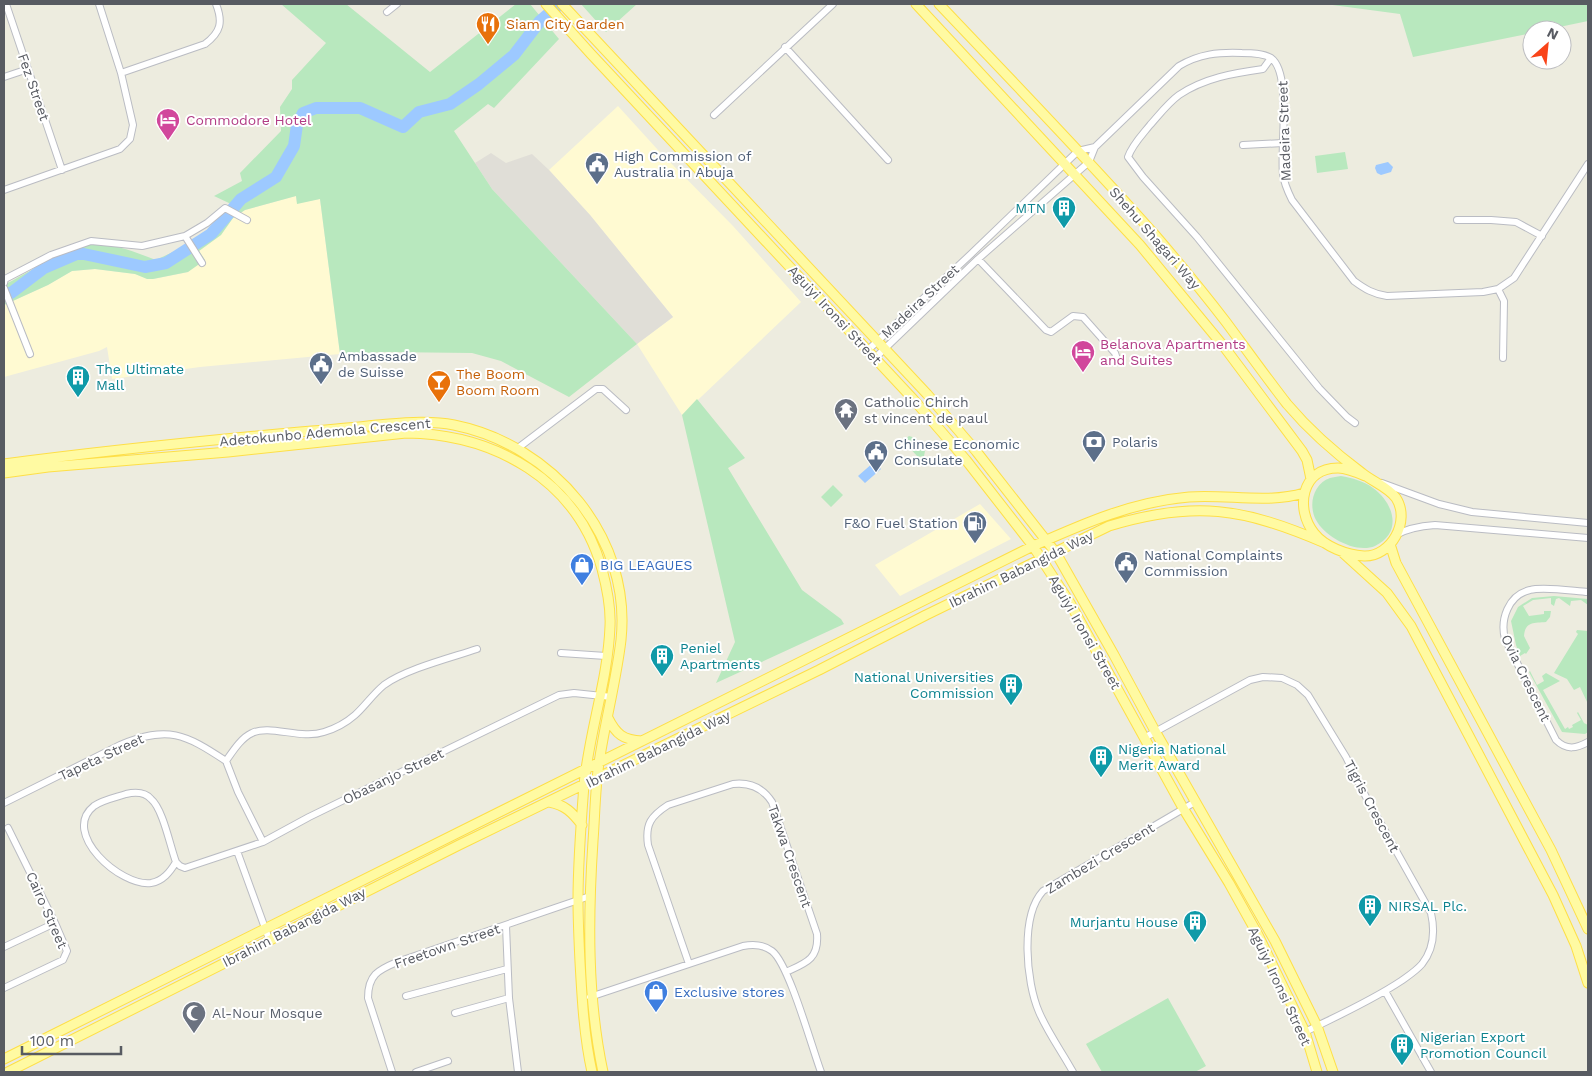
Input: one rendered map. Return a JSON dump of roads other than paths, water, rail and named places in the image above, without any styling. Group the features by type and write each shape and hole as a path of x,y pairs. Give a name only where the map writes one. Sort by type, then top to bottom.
{"main road":[{"name":"Aguiyi Ironsi Street","path":"546,4 868,350 966,460 1033,546 1070,603 1183,808 1253,926 1305,1032 1316,1072"},
{"name":"Aguiyi Ironsi Street","path":"562,4 886,348 976,451 1047,540 1275,941 1317,1026 1332,1072"},
{"name":"Shehu Shagari Way","path":"916,4 1140,245 1225,348 1302,451 1307,460 1311,479"},
{"name":"Shehu Shagari Way","path":"939,4 1089,162 1156,237 1218,312 1292,409 1314,433 1368,478"},
{"name":"Adetokunbo Ademola Crescent","path":"4,464 114,451 412,422 453,425 487,435 518,448 548,469 573,494 595,525 609,554 618,588 622,624 612,696 597,779 590,896 593,996 603,1072"},
{"name":"Adetokunbo Ademola Crescent","path":"4,473 48,467 228,452 406,433 453,437 475,442 501,452 534,472 560,495 580,520 595,548 608,592 610,625 584,784 578,899 582,999 592,1072"},
{"path":"1338,468 1349,470 1368,478 1389,491 1400,506 1400,524 1390,544 1380,552 1367,556 1352,554 1324,543 1309,525 1304,513 1304,493 1311,479 1327,470 1338,468"},
{"name":"Ibrahim Babangida Way","path":"4,1059 122,1002 266,928 599,764 1033,546 1097,518 1122,509 1152,502 1192,497 1288,498 1304,493"},
{"name":"Ibrahim Babangida Way","path":"8,1072 269,940 1109,526 1148,515 1186,510 1218,511 1248,515 1324,543"},
{"path":"1390,544 1400,570 1551,850 1588,930"},
{"path":"1339,549 1387,593 1412,626 1553,895 1576,946 1588,983"},
{"path":"608,718 618,735 631,741 644,741"},
{"path":"549,802 568,808 582,824"}],"street":[{"name":"Fez Street","path":"6,4 62,170"},
{"path":"4,190 120,149 130,139 134,125 99,4"},
{"path":"120,73 205,44 214,37 219,27 220,16 216,4"},
{"path":"387,12 397,4"},
{"path":"714,115 833,4"},
{"path":"785,47 888,160"},
{"path":"875,358 978,260 1089,162 1095,147 1179,66 1192,58 1209,53 1260,54 1271,58 1263,69 1226,75 1193,87 1178,96 1161,112 1137,141 1128,157 1143,177 1197,237 1319,388 1355,423"},
{"name":"Madeira Street","path":"1271,58 1278,66 1282,75 1284,100 1283,174 1285,185 1292,200 1354,281 1368,291 1387,296 1483,292 1498,289"},
{"path":"4,77 28,69"},
{"path":"1243,145 1283,143"},
{"name":"Madeira Street","path":"868,350 1078,151 1095,147"},
{"path":"1503,358 1504,301 1498,289 1514,278 1588,164"},
{"path":"4,280 51,255 91,241 142,246 185,236 207,223 225,208 247,220"},
{"path":"1457,220 1516,222 1542,236"},
{"path":"185,236 202,263"},
{"path":"978,260 1046,330 1051,332 1055,330 1072,316 1084,317 1115,353 1118,362"},
{"path":"4,288 30,354"},
{"path":"518,448 596,389 604,389 626,410"},
{"path":"1368,478 1439,504 1472,512 1588,523"},
{"path":"1396,535 1417,527 1435,526 1588,538"},
{"name":"Ovia Crescent","path":"1588,592 1530,590 1518,596 1507,608 1502,630 1505,640 1556,740 1560,744 1573,748 1588,742"},
{"path":"263,842 238,792 226,761 240,743 253,732 265,730 298,735 313,735 325,732 354,716 384,686 399,676 477,649"},
{"path":"561,653 606,656"},
{"name":"Tigris Crescent","path":"1144,738 1250,680 1263,677 1282,678 1297,685 1308,695 1346,757 1367,799 1431,913 1434,927 1433,939 1430,952 1413,973 1385,991 1305,1032"},
{"name":"Obasanjo Street","path":"176,862 185,868 263,842 309,817 559,695 574,693 612,696"},
{"name":"Tapeta Street","path":"4,803 120,745 153,734 181,735 201,744 226,761"},
{"name":"Takwa Crescent","path":"689,964 648,845 646,834 648,824 652,817 668,805 733,784 742,783 759,788 772,802 817,934 818,943 812,958 806,963 786,972"},
{"path":"132,793 142,793 151,798 157,806 176,862 168,874 154,882 148,883 129,879 106,864 96,853 87,838 83,824 87,813 95,805 132,793"},
{"name":"Zambezi Crescent","path":"1073,1072 1039,1013 1034,996 1029,966 1028,937 1031,915 1037,898 1043,890 1195,802"},
{"name":"Cairo Street","path":"4,988 63,960 67,951 56,923 8,828"},
{"path":"238,851 269,940"},
{"name":"Freetown Street","path":"392,1072 368,998 368,987 375,974 397,962 590,896"},
{"path":"4,947 56,923"},
{"path":"506,926 509,998 518,1072"},
{"path":"582,999 743,946 758,945 765,947 777,955 786,972 821,1072"},
{"path":"406,996 507,969"},
{"path":"1385,991 1431,1072"},
{"path":"455,1013 509,998"},
{"path":"416,1072 448,1061"}],"water":[{"path":"1388,162 1393,167 1391,172 1381,175 1377,173 1376,165"},
{"path":"874,462 881,469 865,483 858,476"}],"waterway":[{"path":"4,293 11,293 44,268 79,253 145,267 166,263 211,234 241,199 276,177 294,146 297,125 303,113 316,108 360,108 403,127 419,112 450,104 479,84 514,55 540,21 560,4"}],"place":[{"name":"Siam City Garden","path":"488,45"},
{"name":"Commodore Hotel","path":"168,141"},
{"name":"High Commission of Australia in Abuja","path":"597,185"},
{"name":"MTN","path":"1064,229"},
{"name":"Belanova Apartments and Suites","path":"1083,373"},
{"name":"Ambassade de Suisse","path":"321,385"},
{"name":"The Ultimate Mall","path":"78,398"},
{"name":"The Boom Boom Room","path":"439,403"},
{"name":"Catholic Chirch st vincent de paul","path":"846,431"},
{"name":"Polaris","path":"1094,463"},
{"name":"Chinese Economic Consulate","path":"876,473"},
{"name":"F&O Fuel Station","path":"975,544"},
{"name":"National Complaints Commission","path":"1126,584"},
{"name":"BIG LEAGUES","path":"582,586"},
{"name":"Peniel Apartments","path":"662,677"},
{"name":"National Universities Commission","path":"1011,706"},
{"name":"Nigeria National Merit Award","path":"1101,778"},
{"name":"NIRSAL Plc.","path":"1370,927"},
{"name":"Murjantu House","path":"1195,943"},
{"name":"Exclusive stores","path":"656,1013"},
{"name":"Al-Nour Mosque","path":"194,1034"},
{"name":"Nigerian Export Promotion Council","path":"1402,1066"}]}
